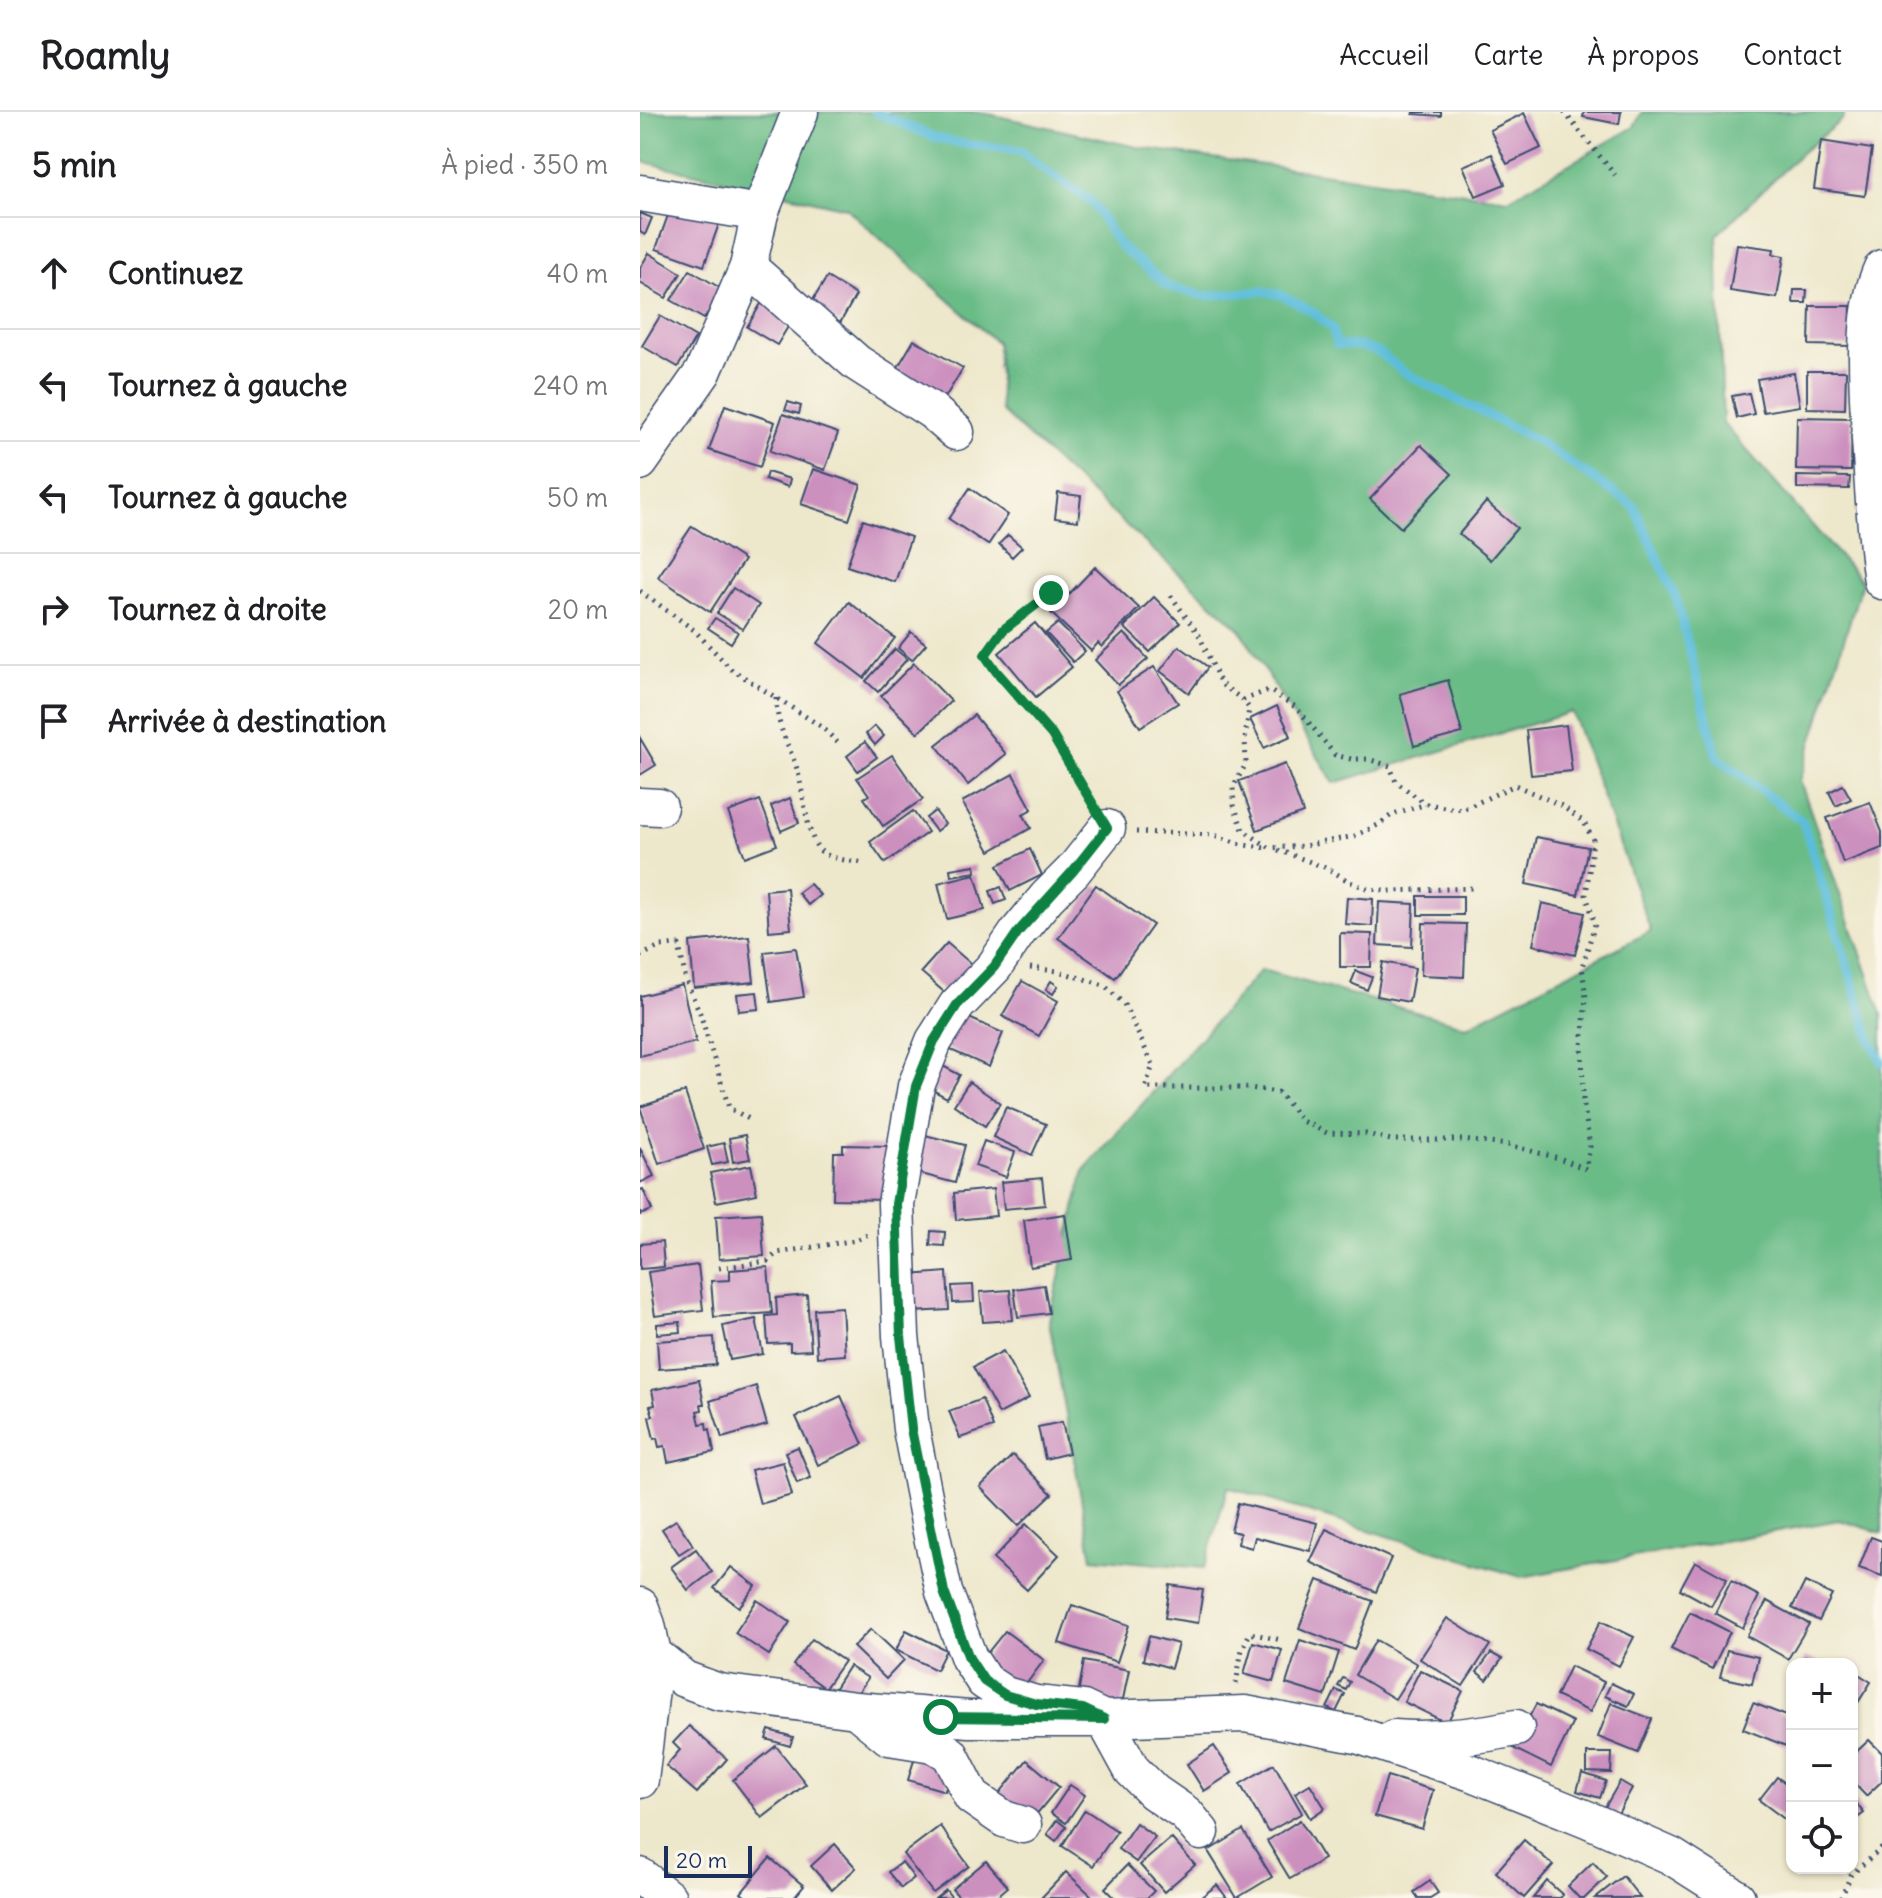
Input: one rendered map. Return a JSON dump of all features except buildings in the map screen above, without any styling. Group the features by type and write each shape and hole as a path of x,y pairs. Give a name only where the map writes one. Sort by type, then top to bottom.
{"street":[{"path":"640,462 703,372 748,267 760,213 800,112"},
{"path":"640,193 760,213"},
{"path":"748,267 857,363 932,411 956,432"},
{"path":"1882,268 1870,306 1875,388 1872,484 1882,581"},
{"path":"1107,828 1018,932 994,967 957,1005 934,1041 916,1086 896,1204 901,1336 911,1429 944,1592 964,1647 984,1681 1005,1695 1036,1704 1083,1709 1104,1719 1132,1770 1154,1792 1186,1814 1201,1832"},
{"path":"640,1606 653,1654 640,1780"},
{"path":"653,1654 684,1679 719,1692 856,1710 969,1719 1104,1719 1245,1714 1357,1735 1404,1738 1489,1734 1516,1728"},
{"path":"856,1710 889,1737 933,1744 950,1754 972,1797 1004,1819 1023,1825"},
{"path":"1357,1735 1472,1773 1598,1824 1671,1856 1737,1898"},
{"path":"640,1876 668,1898"}],"path":[{"path":"1564,112 1615,175"},
{"path":"640,591 694,630 731,669 822,727 840,745"},
{"path":"1051,593 1003,630 985,655 1052,735 1107,828 1214,835 1244,845 1270,848 1301,857 1369,889 1474,888"},
{"path":"1169,593 1199,635 1221,684 1249,708 1246,764 1233,787 1234,805 1243,830 1270,848 1304,846 1355,836 1393,814 1427,804"},
{"path":"994,967 1058,971 1104,985 1124,1004 1153,1065 1145,1088 1250,1088 1278,1092 1302,1121 1327,1133 1366,1134 1391,1140 1462,1140 1508,1145 1559,1158 1586,1169 1590,1146 1583,1100 1582,1046 1586,998 1582,967 1595,924 1586,895 1593,840 1584,822 1562,806 1515,785 1462,810 1427,804 1396,782 1390,766 1368,759 1335,755 1297,708 1269,690 1243,700"},
{"path":"776,697 781,731 800,781 816,844 822,853 865,863"},
{"path":"640,956 661,946 679,945 686,981 700,1013 729,1108 751,1120"},
{"path":"719,1268 768,1261 777,1253 806,1247 856,1240 883,1228 896,1204"},
{"path":"1245,1714 1236,1688 1242,1649 1250,1633 1281,1640"},
{"path":"1841,1898 1851,1875 1882,1848"}],"green space":[{"path":"640,112 980,112 1141,148 1508,199 1634,127 1642,112 1845,112 1843,119 1802,152 1717,235 1723,423 1862,582 1800,781 1882,1014 1882,1533 1839,1520 1521,1577 1228,1487 1204,1568 1092,1558 1049,1321 1084,1170 1261,970 1467,1026 1651,931 1572,712 1334,783 1240,629 1001,411 997,343 846,208 640,161"}],"waterway":[{"path":"875,112 934,137 964,144 1020,150 1091,201 1119,245 1169,287 1205,296 1262,291 1281,295 1313,312 1332,328 1337,345 1360,346 1380,353 1405,373 1538,441 1634,506 1676,598 1717,757 1803,822 1871,1041 1882,1062"}],"route":[{"path":"941,1717 1104,1719 1083,1709 1036,1704 1005,1695 984,1681 969,1658 944,1592 930,1527 911,1429 901,1336 896,1204 916,1086 934,1041 957,1005 994,967 1018,932 1107,828 1052,735 985,655 1003,630 1051,593"}]}
